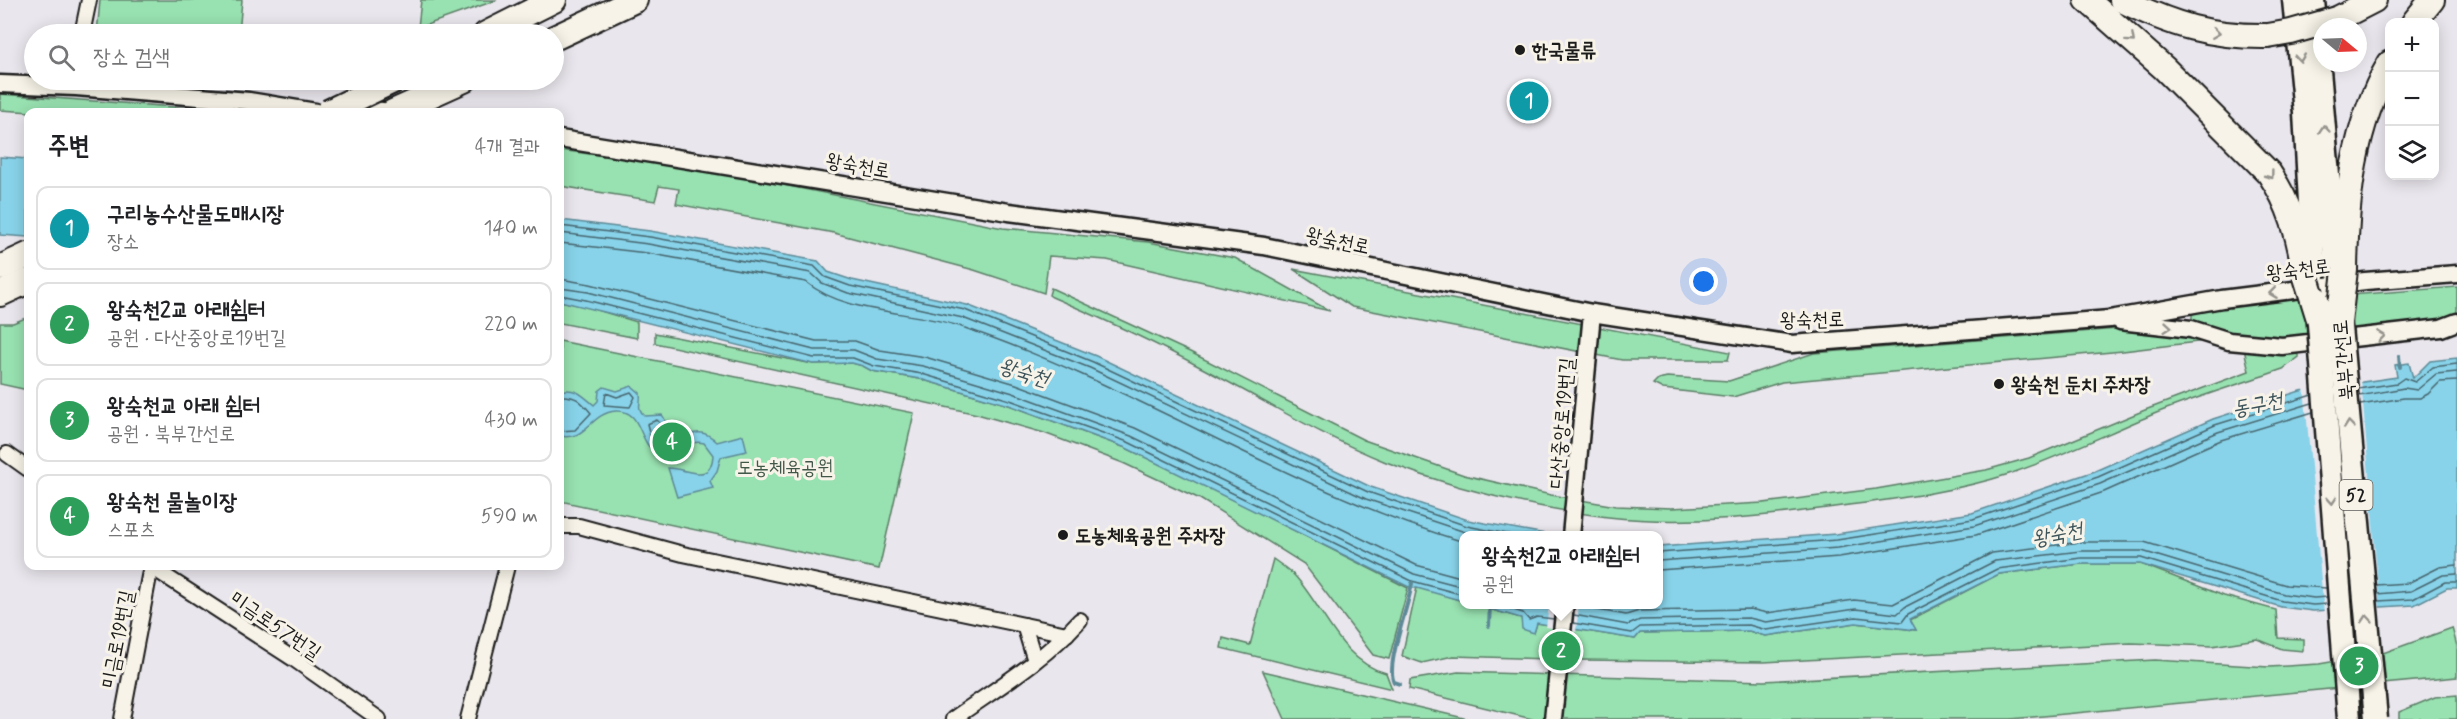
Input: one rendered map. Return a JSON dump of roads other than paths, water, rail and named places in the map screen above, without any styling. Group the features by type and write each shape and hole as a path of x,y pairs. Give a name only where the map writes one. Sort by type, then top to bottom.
{"highway":[{"path":"507,24 554,0"},
{"path":"564,33 635,0"},
{"path":"2087,0 2164,68 2270,173 2282,192 2300,242 2325,272"},
{"path":"2122,0 2154,16 2190,29 2240,36 2268,36 2337,19 2374,0"},
{"path":"2294,0 2329,320"},
{"path":"2313,0 2329,320"},
{"path":"2418,18 2432,0"},
{"path":"2325,272 2346,224 2350,177 2357,146 2373,99 2386,72"},
{"path":"336,108 374,90"},
{"path":"401,108 442,90"},
{"path":"0,268 24,257"},
{"path":"0,294 24,283"},
{"name":"북부간선로","path":"2329,320 2349,719"},
{"name":"북부간선로","path":"2329,320 2376,719"}],"street":[{"path":"84,24 89,0"},
{"path":"0,84 24,84"},
{"path":"143,90 249,101 292,108"},
{"path":"249,101 293,100 359,108"},
{"name":"왕숙천로","path":"564,140 1009,212 1264,246 1591,320 1792,344 2110,319 2233,298 2365,281 2457,274"},
{"name":"왕숙천로","path":"2110,319 2143,325 2191,329 2229,340 2282,346 2441,328 2457,322"},
{"name":"다산중앙로19번길","path":"1571,531 1591,320"},
{"path":"7,454 24,466"},
{"path":"564,526 579,526 683,554 1067,634"},
{"name":"미금로19번길","path":"122,719 149,570"},
{"name":"미금로57번길","path":"156,570 295,660 379,719"},
{"path":"468,719 506,570"},
{"path":"1553,719 1564,609"},
{"path":"953,719 1035,661 1080,620"},
{"path":"1024,625 1035,661"}],"water":[{"path":"0,157 24,159 24,237 0,235"},
{"name":"왕숙천","path":"564,220 650,231 818,261 828,272 852,280 967,305 1096,356 1371,487 1468,520 1529,531 1459,531 1459,600 1411,588 1126,448 1009,405 920,379 872,371 852,363 813,364 564,302"},
{"name":"왕숙천","path":"2457,358 2457,588 2447,588 2414,605 2313,611 2281,607 2140,564 2081,564 1999,574 1910,619 1916,630 1856,623 1765,636 1749,631 1640,633 1635,639 1537,623 1534,633 1522,629 1521,618 1489,609 1663,609 1663,547 1836,534 1972,513 2095,471 2213,419 2300,391 2397,377 2395,365 2409,363 2413,378 2430,361"},
{"path":"632,386 640,393 642,413 645,416 662,415 668,432 672,436 681,437 703,433 717,442 743,435 747,451 721,457 717,471 710,481 713,488 677,497 668,468 697,473 708,470 713,455 704,443 692,443 673,454 659,455 647,444 633,417 616,411 600,417 576,435 564,436 564,390 575,391 594,405 598,401 599,391 604,387 617,391"}],"waterway":[{"name":"동구천","path":"2399,356 2400,367"},
{"path":"1400,684 1394,682 1393,663 1412,583"},
{"path":"1489,626 1490,609"}],"place":[{"name":"한국물류","path":"1520,50"},
{"name":"구리농수산물도매시장","path":"1529,101"},
{"name":"왕숙천 둔치 주차장","path":"1999,384"},
{"name":"왕숙천 물놀이장","path":"672,442"},
{"name":"도농체육공원 주차장","path":"1063,535"},
{"name":"왕숙천2교 아래쉼터","path":"1561,651"},
{"name":"왕숙천교 아래 쉼터","path":"2359,666"}],"park label":[{"name":"도농체육공원","path":"785,467"}]}
